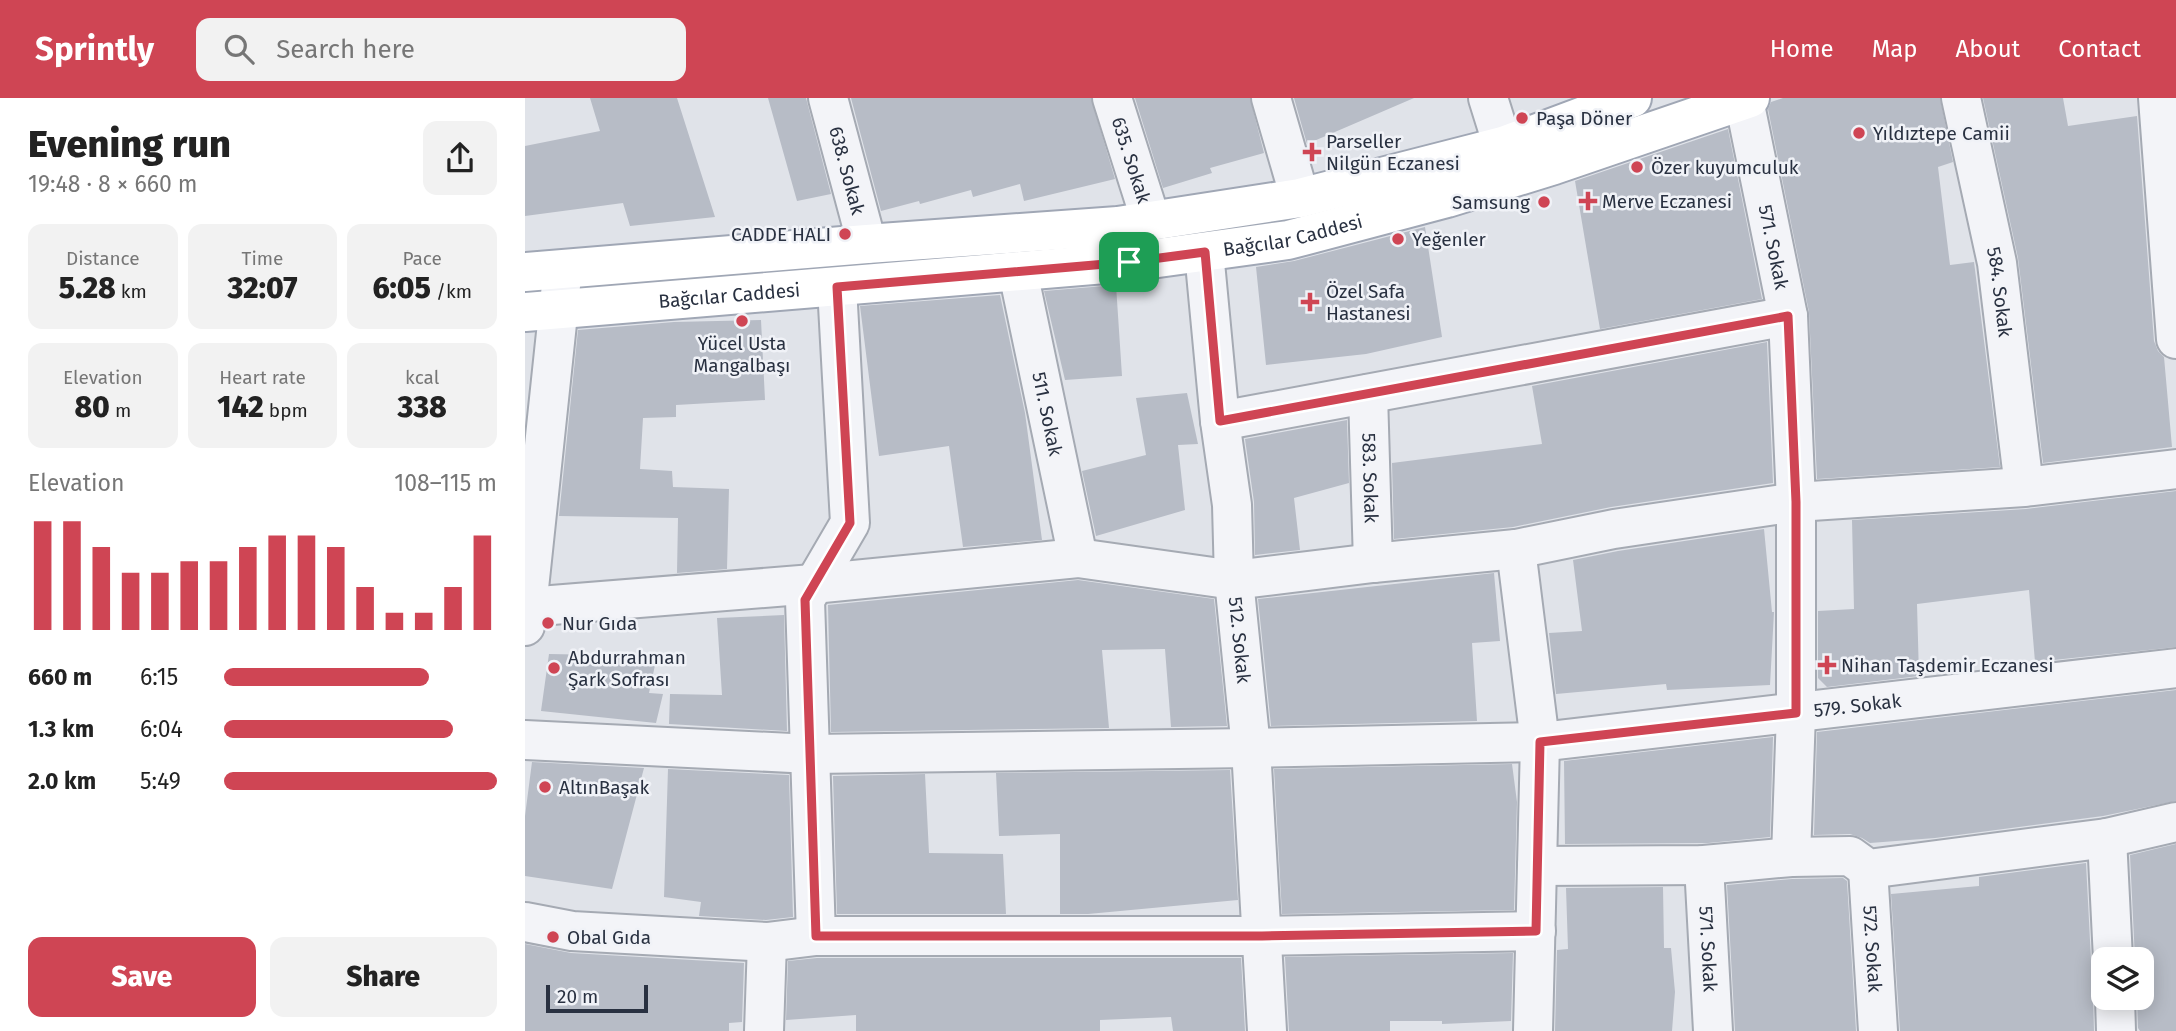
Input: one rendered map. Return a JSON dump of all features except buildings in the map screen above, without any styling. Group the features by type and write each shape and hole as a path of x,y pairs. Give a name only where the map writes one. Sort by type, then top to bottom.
{"main road":[{"name":"Bağcılar Caddesi","path":"525,272 1118,226 1300,198 1503,146 1632,98"},
{"name":"Bağcılar Caddesi","path":"542,311 1129,262 1288,240 1447,198 1554,165 1747,99"}],"street":[{"name":"638. Sokak","path":"828,98 867,244"},
{"name":"635. Sokak","path":"1112,98 1151,221"},
{"path":"1271,98 1300,198"},
{"path":"1488,98 1503,146"},
{"name":"584. Sokak","path":"1961,98 1997,263 2024,487"},
{"path":"2158,98 2176,339"},
{"name":"571. Sokak","path":"1747,99 1788,316 1796,502 1796,713 1791,857"},
{"name":"512. Sokak","path":"1205,252 1220,421 1232,505 1234,580 1251,748 1267,1031"},
{"path":"562,269 542,311 526,616 1078,558 1234,580 1515,549 1615,529 1796,502 2024,487 2176,469"},
{"name":"511. Sokak","path":"1019,271 1078,558"},
{"path":"816,936 805,600 850,523 837,287"},
{"path":"1220,421 1788,316"},
{"name":"583. Sokak","path":"1368,394 1373,563"},
{"path":"1515,549 1540,742 1533,1031"},
{"name":"579. Sokak","path":"525,740 811,754 1540,742 2176,668"},
{"path":"1537,866 1704,865 1791,857 1850,856 1868,869 2107,838 2176,822"},
{"path":"2107,838 2112,947"},
{"name":"571. Sokak","path":"1704,865 1713,1031"},
{"name":"572. Sokak","path":"1868,869 1878,1031"},
{"path":"525,922 572,931 767,942 816,936 1262,936 1536,931"},
{"path":"764,1031 767,942"},
{"path":"2115,1010 2116,1031"}],"place":[{"name":"Paşa Döner","path":"1522,118"},
{"name":"Yıldıztepe Camii","path":"1859,133"},
{"name":"Parseller Nilgün Eczanesi","path":"1312,152"},
{"name":"Özer kuyumculuk","path":"1637,167"},
{"name":"Merve Eczanesi","path":"1588,201"},
{"name":"Samsung","path":"1544,202"},
{"name":"CADDE HALI","path":"845,234"},
{"name":"Yeğenler","path":"1398,239"},
{"name":"Özel Safa Hastanesi","path":"1310,302"},
{"name":"Yücel Usta Mangalbaşı","path":"742,321"},
{"name":"Nur Gıda","path":"548,623"},
{"name":"Nihan Taşdemir Eczanesi","path":"1827,665"},
{"name":"Abdurrahman Şark Sofrası","path":"554,668"},
{"name":"AltınBaşak","path":"545,787"},
{"name":"Obal Gıda","path":"553,937"}],"route":[{"path":"1205,252 1220,421 1788,316 1796,502 1796,713 1540,742 1536,931 1262,936 816,936 805,600 850,523 837,287 1129,262 1205,252"}]}
